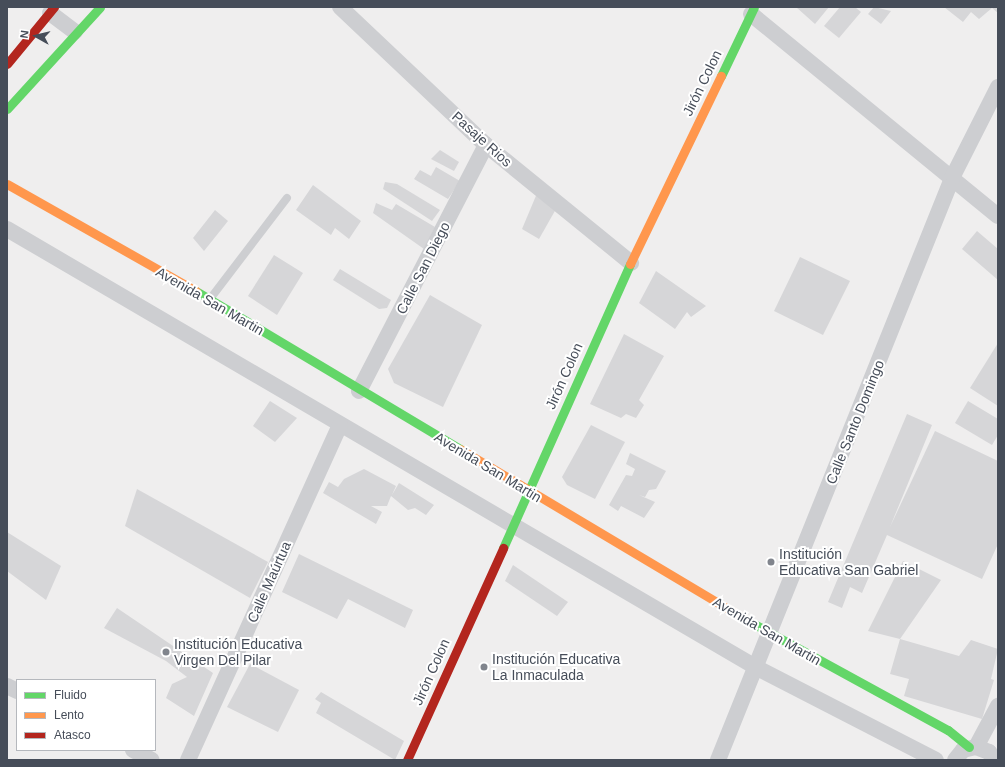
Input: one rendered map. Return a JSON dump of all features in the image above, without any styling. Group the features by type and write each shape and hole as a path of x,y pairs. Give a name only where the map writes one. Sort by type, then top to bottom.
{"street":[{"path":"7,108 75,32 100,7"},
{"name":"Pasaje Rios","path":"340,7 486,145 630,264"},
{"path":"7,64 52,10 75,32"},
{"path":"752,10 953,176 998,216"},
{"name":"Jirón Colon","path":"407,760 630,264 752,10"},
{"name":"Calle Santo Domingo","path":"718,760 771,635 953,176 998,87"},
{"name":"Calle San Diego","path":"359,391 486,145"},
{"name":"Avenida San Martin","path":"7,184 210,299 359,391 771,635 948,730 973,747"},
{"path":"7,229 340,425 513,523 757,668 936,760"},
{"name":"Calle Maúrtua","path":"188,760 340,425"},
{"path":"7,686 16,690"},
{"path":"955,760 973,747 998,706"},
{"path":"973,747 996,756"},
{"path":"135,751 152,760"}],"lane":[{"path":"210,299 287,198"}],"building":[{"path":"796,7 829,7 815,24"},
{"path":"840,7 855,7 861,12 839,38 824,26"},
{"path":"874,7 891,11 881,24 868,14"},
{"path":"944,7 998,7 998,13 992,8 979,19 971,12 963,22"},
{"path":"440,150 459,162 454,171 431,159"},
{"path":"436,167 460,181 448,199 414,179 420,170 431,176"},
{"path":"385,182 397,184 440,210 432,221 383,189"},
{"path":"313,185 361,221 349,239 335,228 331,235 296,210"},
{"path":"538,191 556,209 539,239 522,229"},
{"path":"376,203 392,210 396,204 435,227 424,249 373,213"},
{"path":"215,210 228,221 204,251 193,238"},
{"path":"977,231 998,249 998,280 962,249"},
{"path":"274,255 303,273 277,315 248,296"},
{"path":"800,257 850,281 823,335 774,311"},
{"path":"340,269 391,300 387,308 379,309 333,280"},
{"path":"656,271 706,306 691,317 687,312 675,329 639,303"},
{"path":"430,295 482,325 443,407 394,383 388,369"},
{"path":"624,334 664,356 639,400 644,405 636,418 626,414 621,418 590,404"},
{"path":"998,343 998,406 970,388"},
{"path":"270,401 297,418 275,442 253,426"},
{"path":"968,401 998,419 998,435 992,445 955,423"},
{"path":"907,414 932,425 890,527 935,431 998,461 998,544 982,579 887,535 862,593 850,587 842,608 828,602"},
{"path":"591,425 625,442 595,499 567,485 562,477"},
{"path":"630,453 666,471 656,489 649,490 645,497 639,495 655,502 644,518 621,506 618,511 609,505 626,475 632,476 635,469 626,464"},
{"path":"364,469 396,486 392,495 399,483 434,505 426,515 415,508 408,510 391,496 387,506 371,506 382,512 376,524 323,493 329,482 338,487 344,479"},
{"path":"137,489 268,562 250,598 125,526"},
{"path":"7,532 61,566 46,600 7,571"},
{"path":"299,554 413,610 405,628 348,599 337,619 282,592"},
{"path":"903,561 941,580 900,639 868,631"},
{"path":"513,565 568,602 557,616 505,581"},
{"path":"117,608 213,673 194,716 166,698 172,684 187,677 166,661 104,628"},
{"path":"900,639 959,656 971,640 998,649 991,679 994,680 982,719 904,696 909,679 890,674"},
{"path":"250,664 299,690 278,732 227,707"},
{"path":"321,692 404,741 395,760 316,713 321,703 315,699"}],"traffic: fast":[{"path":"7,109 100,7"},
{"path":"721,76 754,7"},
{"path":"503,548 630,264"},
{"path":"196,291 460,449"},
{"path":"745,619 948,730 969,747"}],"traffic: slow":[{"path":"630,264 721,76"},
{"path":"7,184 196,291"},
{"path":"460,449 745,619"}],"traffic: jam":[{"path":"7,64 54,7"},
{"path":"407,760 503,548"}],"place":[{"name":"Institución Educativa San Gabriel","path":"771,562"},
{"name":"Institución Educativa Virgen Del Pilar","path":"166,652"},
{"name":"Institución Educativa La Inmaculada","path":"484,667"}]}
